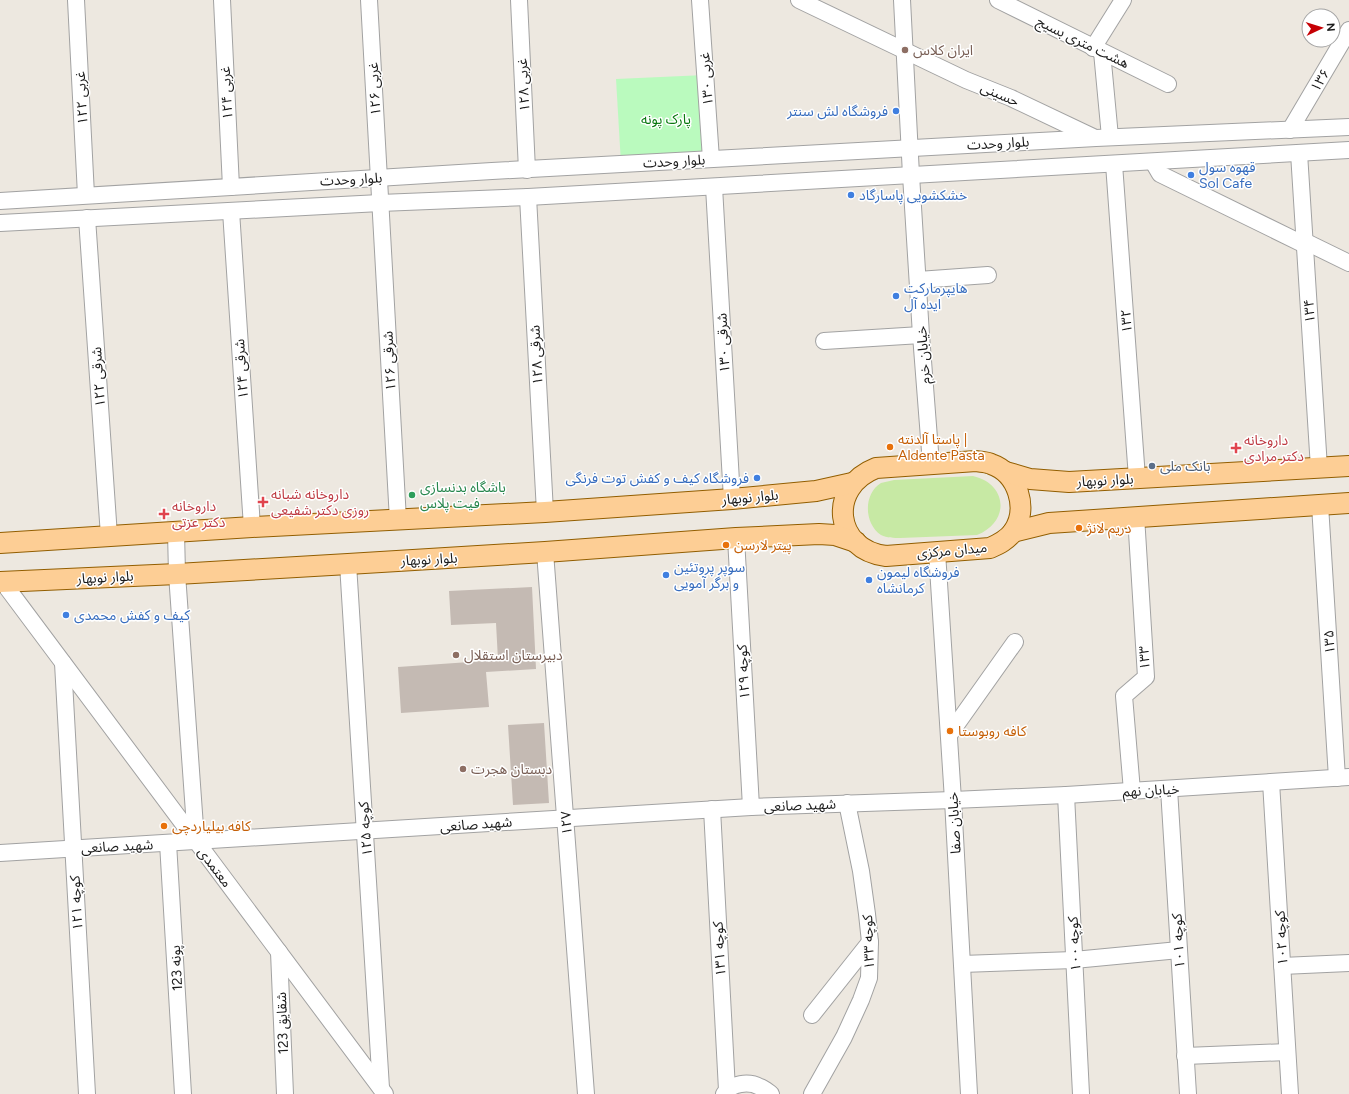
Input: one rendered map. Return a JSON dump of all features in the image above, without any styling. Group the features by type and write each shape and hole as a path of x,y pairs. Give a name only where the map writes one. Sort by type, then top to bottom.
{"main road":[{"name":"میدان مرکزی","path":"976,461 992,464 1006,472 1016,485 1021,500 1020,517 1013,532 1003,542 990,548 886,556 870,552 856,542 846,527 843,509 847,491 852,483 863,474 876,468 976,461"},
{"name":"بلوار نوبهار","path":"1006,472 1030,479 1069,482 1349,466"},
{"name":"بلوار نوبهار","path":"0,543 252,527 544,512 732,499 816,491 852,483"},
{"path":"1013,532 1049,523 1349,503"},
{"name":"بلوار نوبهار","path":"1,582 348,564 736,538 818,534 835,535 856,542"}],"street":[{"name":"۱۲۲ غربی","path":"76,0 86,195"},
{"name":"۱۲۴ غربی","path":"222,0 230,187"},
{"name":"۱۲۶ غربی","path":"369,0 380,178 380,203"},
{"name":"۱۲۸ غربی","path":"519,0 528,170"},
{"name":"۱۳۰ غربی","path":"700,0 711,159"},
{"name":"حسینی","path":"799,0 904,50 1103,138"},
{"path":"902,0 909,148"},
{"name":"هشت متری بسیج","path":"998,0 1168,84"},
{"path":"1103,138 1098,50 1123,0"},
{"name":"۱۳۶","path":"1290,130 1349,30"},
{"name":"بلوار وحدت","path":"0,201 909,148 1349,127"},
{"name":"خیابان خرم","path":"909,148 931,464"},
{"name":"بلوار وحدت","path":"0,223 380,203 528,197 1349,150"},
{"name":"۱۳۴","path":"1299,153 1319,468"},
{"path":"1153,162 1160,174 1349,263"},
{"name":"۱۳۲","path":"1114,164 1137,478"},
{"name":"۱۳۰ شرقی","path":"714,186 732,499"},
{"name":"۱۲۸ شرقی","path":"528,197 544,512"},
{"name":"۱۲۶ شرقی","path":"380,203 398,520"},
{"name":"۱۲۴ شرقی","path":"231,211 252,527"},
{"name":"۱۲۲ شرقی","path":"87,218 108,536"},
{"path":"918,280 988,275"},
{"path":"824,341 921,335"},
{"name":"۱۳۵","path":"1320,505 1343,778"},
{"name":"۱۳۳","path":"1132,791 1124,696 1146,677 1136,516"},
{"path":"176,532 177,574 196,841"},
{"name":"کوچه ۱۲۹","path":"736,538 751,807"},
{"name":"۱۲۷","path":"545,552 586,1094"},
{"name":"خیابان صفا","path":"937,552 953,800 969,1094"},
{"name":"کوچه ۱۲۵","path":"348,564 382,1092"},
{"name":"معتمدی","path":"1,582 279,952 382,1092"},
{"path":"949,735 1015,642"},
{"name":"کوچه ۱۲۱","path":"63,664 87,1094"},
{"name":"خیابان نهم","path":"953,800 1066,795 1343,778"},
{"name":"کوچه ۱۰۲","path":"1272,782 1290,1094"},
{"name":"کوچه ۱۰۱","path":"1169,789 1188,1094"},
{"name":"کوچه ۱۰۰","path":"1066,795 1081,1094"},
{"name":"شهید صانعی","path":"0,853 712,809 953,800"},
{"name":"کوچه ۱۳۳","path":"812,1094 844,1037 861,1000 869,978 870,942 861,871 847,803"},
{"name":"کوچه ۱۳۱","path":"712,809 726,1092"},
{"name":"123 پونه","path":"168,843 183,1094"},
{"path":"812,1015 870,942"},
{"path":"962,964 1074,960 1179,950"},
{"name":"123 شقایق","path":"279,952 285,1094"},
{"path":"1282,966 1349,963"},
{"path":"1185,1056 1287,1052"},
{"path":"726,1092 737,1085 749,1084 761,1087 771,1094"}],"green space":[{"name":"پارک پونه","path":"705,75 711,159 621,164 616,79"},
{"path":"973,476 985,480 993,487 998,495 1000,504 999,513 995,521 988,529 977,535 890,538 881,535 871,524 868,509 869,501 875,488 881,483 894,480"}],"building":[{"path":"532,587 536,669 486,672 489,707 401,713 398,667 498,660 496,623 451,625 449,591"},
{"path":"544,723 549,803 513,805 508,725"}],"place":[{"name":"ایران کلاس","path":"905,50"},
{"name":"فروشگاه لش سنتر","path":"896,111"},
{"name":"قهوه سول Sol Cafe","path":"1191,175"},
{"name":"خشکشویی پاسارگاد","path":"851,195"},
{"name":"هایپرمارکت ایده آل","path":"896,296"},
{"name":"پاستا آلدنته | Aldente Pasta","path":"890,447"},
{"name":"داروخانه دکتر مرادی","path":"1236,448"},
{"name":"بانک ملی","path":"1152,466"},
{"name":"فروشگاه کیف و کفش توت فرنگی","path":"757,478"},
{"name":"باشگاه بدنسازی فیت پلاس","path":"412,495"},
{"name":"داروخانه شبانه روزی دکتر شفیعی","path":"263,502"},
{"name":"داروخانه دکتر عزتی","path":"164,514"},
{"name":"دریم لانژ","path":"1079,528"},
{"name":"پیتر لارسن","path":"726,545"},
{"name":"سوپر پروتئین و برگر آمویی","path":"666,575"},
{"name":"فروشگاه لیمون کرمانشاه","path":"869,580"},
{"name":"کیف و کفش محمدی","path":"66,615"},
{"name":"دبیرستان استقلال","path":"456,655"},
{"name":"کافه روبوستا","path":"950,731"},
{"name":"دبستان هجرت","path":"463,769"},
{"name":"کافه بیلیاردچی","path":"164,826"}]}
